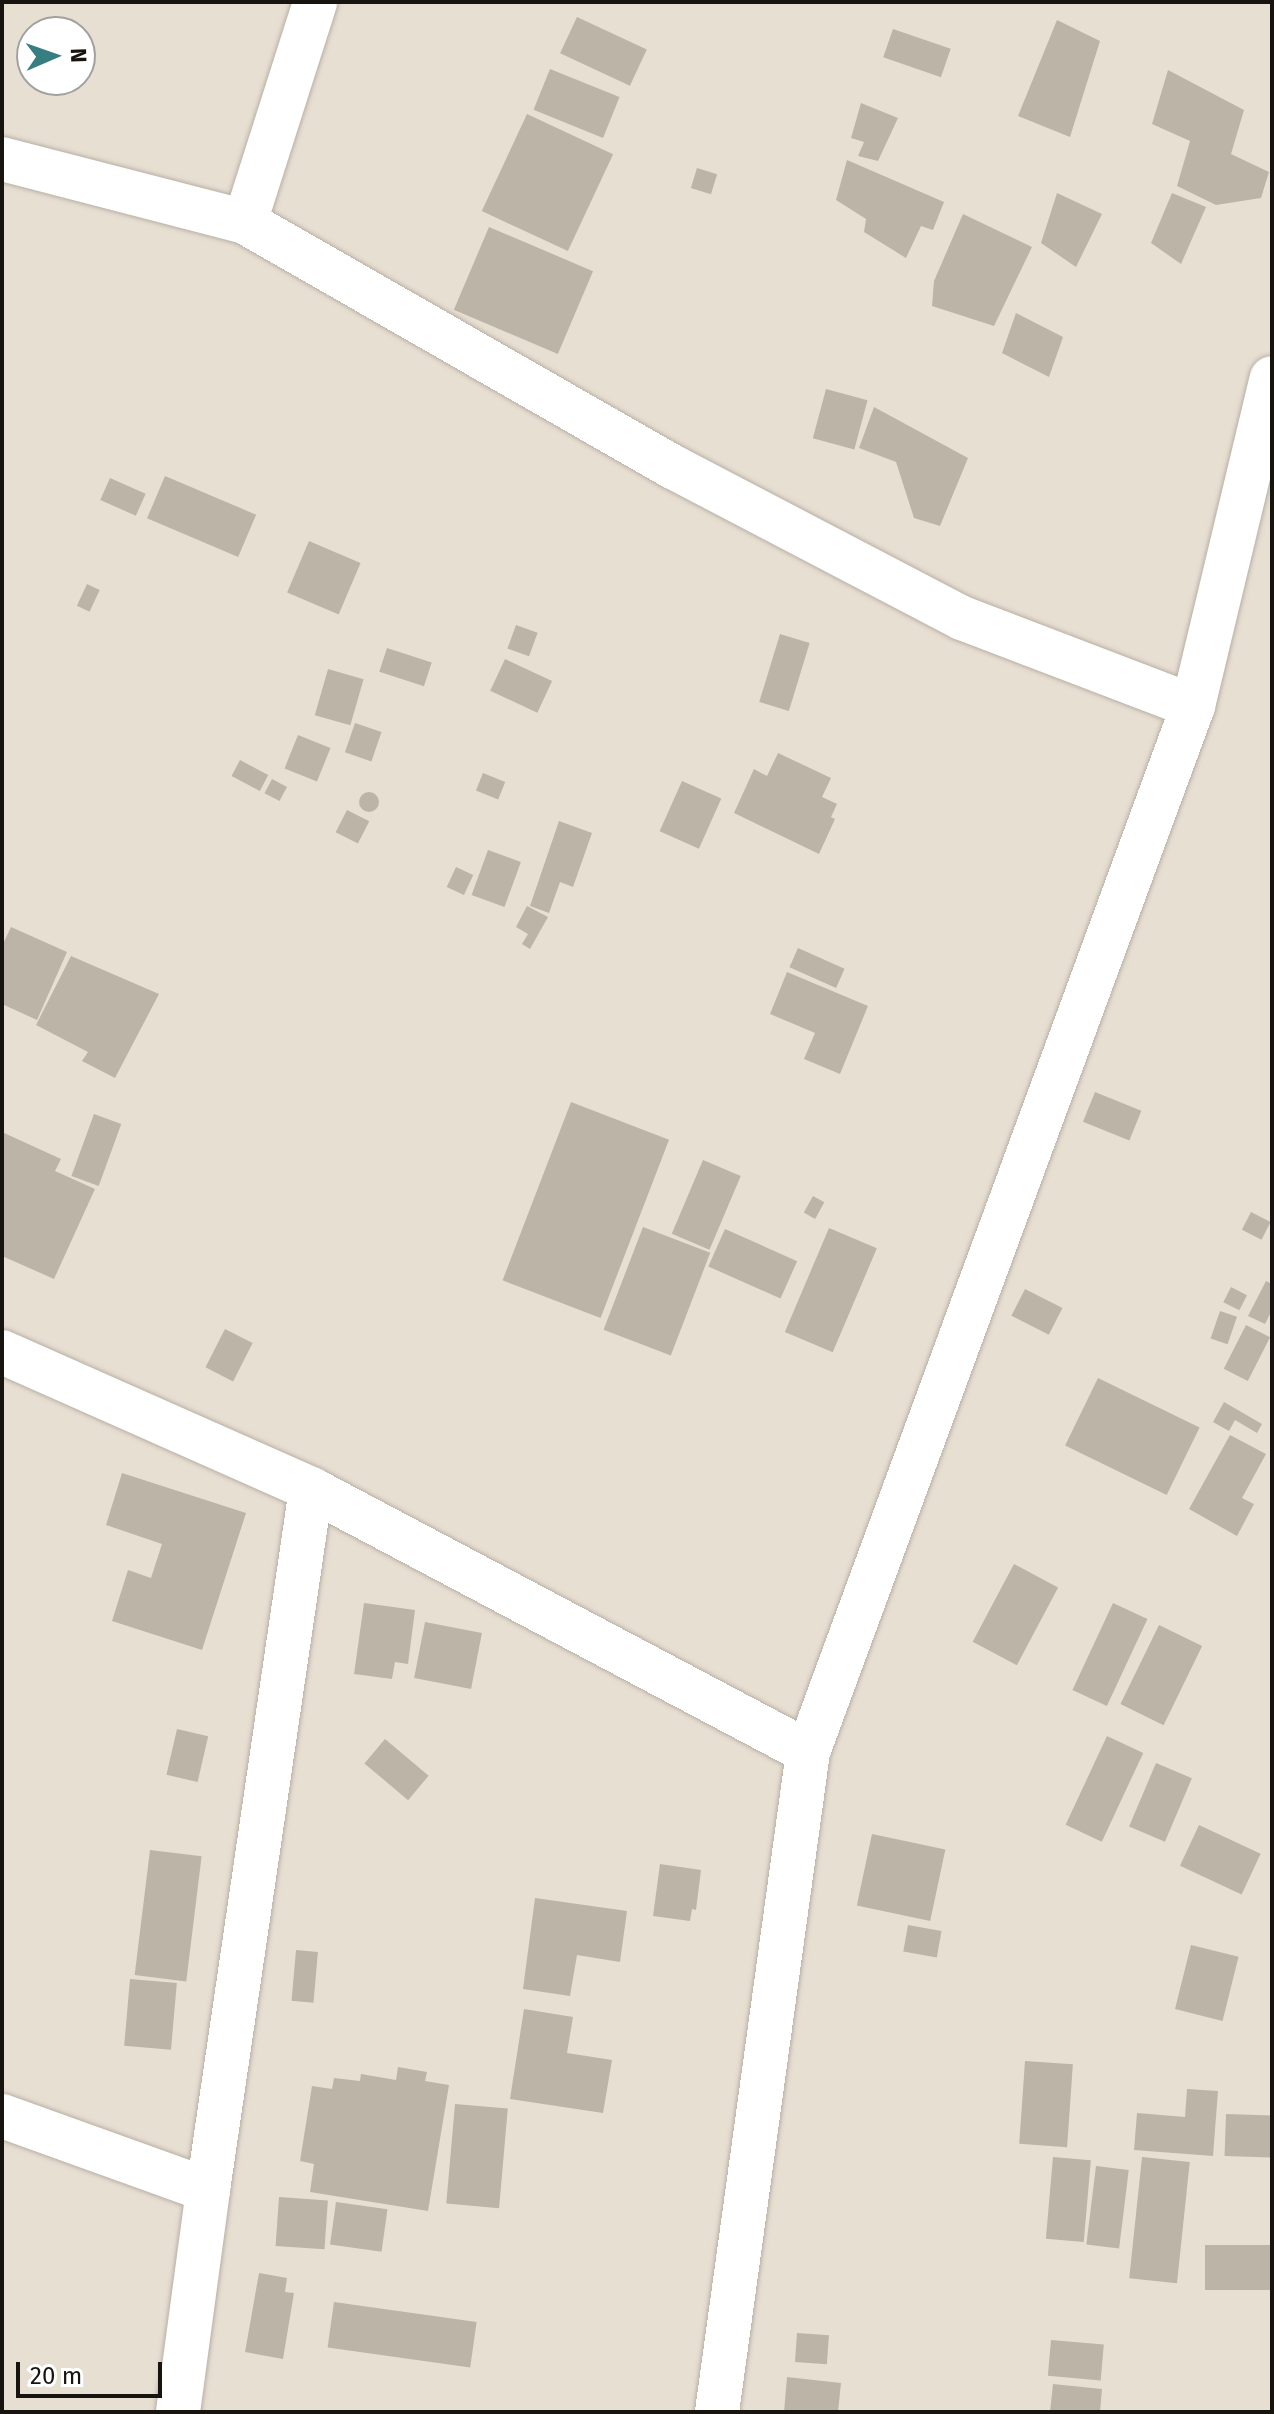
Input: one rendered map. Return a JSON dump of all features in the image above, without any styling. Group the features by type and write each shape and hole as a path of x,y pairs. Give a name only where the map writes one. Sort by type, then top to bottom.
{"street":[{"path":"245,222 315,2"},
{"path":"2,159 245,222 673,467 962,618 1193,706"},
{"path":"717,2412 808,1752 1193,706 1272,378"},
{"path":"2,1352 311,1489 808,1752"},
{"path":"178,2412 311,1489"},
{"path":"2,2116 208,2190"}],"building":[{"path":"577,17 647,50 630,86 560,53"},
{"path":"1057,20 1100,41 1070,137 1018,116"},
{"path":"893,29 951,49 941,77 883,57"},
{"path":"550,69 620,97 603,138 534,110"},
{"path":"1168,70 1244,110 1231,154 1269,172 1261,198 1216,205 1177,186 1190,141 1152,124"},
{"path":"861,103 898,118 878,161 858,156 864,142 851,138"},
{"path":"527,114 613,154 568,251 482,211"},
{"path":"847,160 944,202 933,230 921,226 906,258 864,232 866,219 836,200"},
{"path":"697,168 717,174 711,194 691,188"},
{"path":"1057,193 1102,214 1076,267 1041,243"},
{"path":"1172,193 1206,207 1181,264 1151,243"},
{"path":"963,214 1032,247 994,326 932,306 934,281"},
{"path":"489,227 593,271 558,354 454,310"},
{"path":"1016,313 1063,337 1049,377 1002,353"},
{"path":"826,389 868,400 854,449 813,438"},
{"path":"874,407 968,458 940,526 914,518 896,462 859,448"},
{"path":"165,476 256,515 238,557 147,518"},
{"path":"110,478 146,494 136,516 100,500"},
{"path":"309,541 361,563 339,614 287,593"},
{"path":"87,584 100,590 90,612 77,606"},
{"path":"516,625 538,633 529,656 507,648"},
{"path":"780,634 810,643 789,711 759,702"},
{"path":"387,648 432,663 424,686 379,672"},
{"path":"505,659 552,681 537,713 490,691"},
{"path":"328,669 364,679 350,725 315,715"},
{"path":"355,723 381,732 371,761 345,752"},
{"path":"298,735 330,748 317,781 285,768"},
{"path":"778,753 831,778 822,797 837,804 831,817 835,819 819,854 734,813 754,769 767,776"},
{"path":"240,760 268,775 260,791 232,776"},
{"path":"483,773 505,782 498,800 476,791"},
{"path":"272,779 287,787 279,801 264,793"},
{"path":"682,781 721,798 699,849 660,831"},
{"path":"369,792 376,795 379,802 376,809 369,812 362,809 359,802 362,795"},
{"path":"347,810 369,821 358,844 336,832"},
{"path":"559,821 592,833 573,887 560,882 549,913 530,906"},
{"path":"488,850 521,862 504,907 472,895"},
{"path":"456,867 473,875 464,895 447,887"},
{"path":"527,906 548,917 530,949 522,944 528,934 516,927"},
{"path":"11,927 67,952 37,1020 2,1004 2,946"},
{"path":"798,948 845,969 836,988 789,967"},
{"path":"71,956 159,994 115,1078 82,1061 88,1052 36,1025"},
{"path":"787,972 868,1006 840,1074 804,1059 815,1033 770,1014"},
{"path":"1095,1092 1141,1111 1129,1140 1083,1122"},
{"path":"571,1102 669,1140 601,1318 503,1280"},
{"path":"94,1114 121,1124 99,1186 71,1176"},
{"path":"2,1132 61,1159 55,1171 95,1189 54,1279 2,1256"},
{"path":"703,1160 741,1176 709,1250 672,1234"},
{"path":"813,1196 824,1202 815,1219 804,1213"},
{"path":"1251,1212 1271,1222 1262,1240 1242,1230"},
{"path":"643,1227 710,1253 671,1355 604,1330"},
{"path":"829,1228 877,1248 833,1352 785,1332"},
{"path":"725,1229 797,1261 780,1299 708,1266"},
{"path":"1266,1281 1272,1284 1272,1310 1265,1324 1248,1316"},
{"path":"1231,1287 1247,1295 1239,1310 1223,1302"},
{"path":"1025,1289 1062,1308 1049,1335 1011,1316"},
{"path":"1220,1311 1237,1317 1228,1344 1211,1338"},
{"path":"1246,1325 1270,1337 1248,1381 1224,1369"},
{"path":"225,1329 253,1343 233,1381 205,1367"},
{"path":"1098,1378 1200,1428 1167,1495 1065,1445"},
{"path":"1224,1402 1262,1424 1257,1433 1235,1420 1229,1431 1213,1422"},
{"path":"1230,1435 1266,1454 1242,1498 1254,1504 1237,1536 1189,1509"},
{"path":"122,1473 246,1513 202,1650 112,1621 128,1570 151,1578 162,1544 106,1525"},
{"path":"1014,1564 1058,1587 1017,1665 973,1642"},
{"path":"364,1603 415,1610 408,1664 395,1662 392,1679 354,1674"},
{"path":"1113,1603 1147,1619 1107,1706 1072,1690"},
{"path":"425,1622 482,1633 471,1689 414,1678"},
{"path":"1159,1625 1202,1646 1164,1725 1120,1704"},
{"path":"177,1729 208,1736 198,1782 166,1775"},
{"path":"1107,1736 1143,1753 1102,1842 1066,1825"},
{"path":"385,1739 429,1776 408,1800 364,1764"},
{"path":"1156,1763 1192,1778 1165,1842 1129,1827"},
{"path":"1199,1825 1261,1854 1242,1895 1180,1866"},
{"path":"872,1834 945,1850 930,1921 857,1905"},
{"path":"150,1850 202,1856 186,1981 135,1975"},
{"path":"660,1864 701,1870 696,1910 692,1909 690,1921 653,1916"},
{"path":"535,1898 627,1911 620,1962 577,1955 570,1996 523,1989"},
{"path":"908,1925 941,1931 937,1957 903,1952"},
{"path":"1191,1945 1239,1957 1223,2021 1175,2009"},
{"path":"296,1950 318,1952 313,2003 292,2001"},
{"path":"130,1979 177,1983 171,2050 124,2046"},
{"path":"524,2009 573,2017 567,2053 612,2060 603,2113 510,2099"},
{"path":"1025,2061 1073,2064 1067,2147 1019,2144"},
{"path":"398,2067 427,2072 425,2081 449,2085 428,2211 310,2192 314,2164 300,2161 312,2086 332,2089 334,2078 360,2081 361,2074 396,2080"},
{"path":"1187,2089 1218,2091 1213,2156 1134,2150 1137,2113 1185,2117"},
{"path":"455,2104 508,2109 499,2208 446,2204"},
{"path":"1226,2114 1272,2116 1271,2158 1225,2156"},
{"path":"1053,2157 1091,2160 1084,2242 1046,2239"},
{"path":"1142,2157 1190,2162 1177,2283 1129,2278"},
{"path":"1096,2166 1129,2170 1119,2248 1086,2244"},
{"path":"279,2197 328,2200 324,2249 276,2246"},
{"path":"336,2202 387,2209 382,2252 330,2245"},
{"path":"1205,2245 1272,2245 1272,2290 1205,2290"},
{"path":"259,2273 287,2278 285,2292 294,2293 283,2359 245,2352"},
{"path":"334,2302 477,2322 470,2368 328,2348"},
{"path":"797,2333 829,2335 827,2364 795,2362"},
{"path":"1051,2340 1104,2345 1101,2380 1048,2376"},
{"path":"787,2377 841,2383 838,2412 784,2412"},
{"path":"1053,2384 1102,2389 1100,2412 1050,2412"}]}
